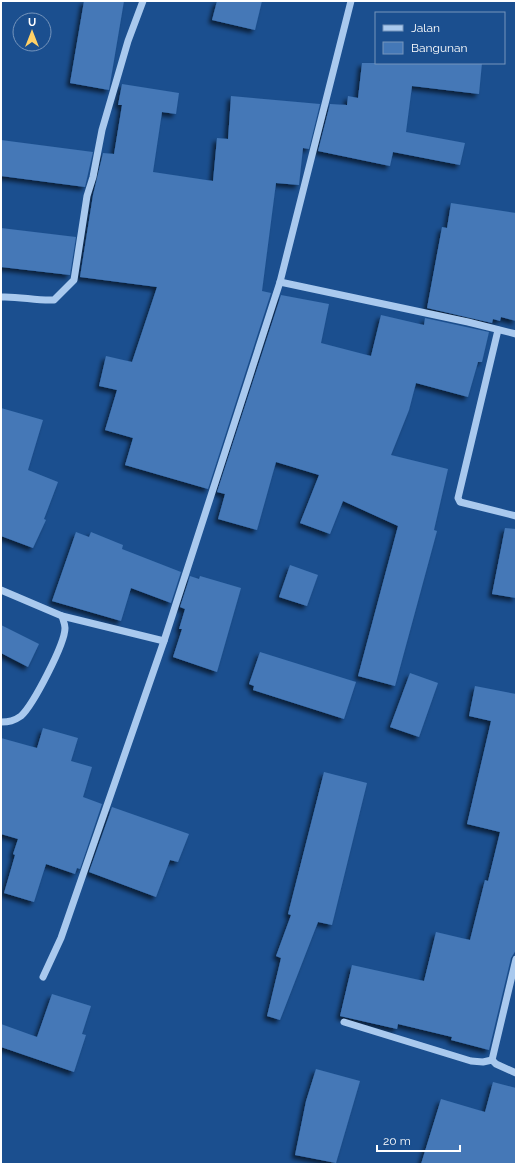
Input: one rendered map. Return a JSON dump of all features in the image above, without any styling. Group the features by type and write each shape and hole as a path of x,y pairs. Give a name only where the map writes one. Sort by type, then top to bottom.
{"street":[{"path":"1,297 17,296 43,301 54,300 74,280 87,196 93,177 102,130 128,41 142,1"},
{"path":"43,977 61,938 164,641 280,282 351,1"},
{"path":"280,282 516,334"},
{"path":"498,330 458,498 460,502 516,516"},
{"path":"1,590 62,616 164,641"},
{"path":"1,722 11,722 22,715 49,672 62,640 65,628 62,616"},
{"path":"492,1060 516,959"},
{"path":"344,1022 471,1061 483,1062 492,1060"},
{"path":"492,1060 496,1064 516,1073"}],"building":[{"path":"84,1 124,1 109,90 70,83"},
{"path":"217,1 262,1 255,30 212,20"},
{"path":"362,63 482,64 479,94 412,86 406,132 465,143 460,165 393,152 390,166 318,151 330,104 347,105 348,96 358,98"},
{"path":"122,84 179,93 176,114 162,112 153,172 213,181 217,138 228,139 231,96 320,104 309,149 303,148 299,185 276,183 262,291 271,293 208,489 125,465 133,438 105,430 117,390 99,386 106,356 132,362 157,287 80,277 93,195 103,153 114,154 122,105 118,105"},
{"path":"1,140 93,152 85,187 1,176"},
{"path":"451,203 516,213 516,321 501,317 500,321 493,319 492,323 427,308 442,227 447,228"},
{"path":"1,228 76,237 70,275 1,267"},
{"path":"281,295 329,304 321,343 371,356 381,315 424,325 425,318 489,332 482,362 478,362 468,397 416,383 409,410 391,455 448,469 434,530 437,531 395,686 358,676 398,526 343,501 330,534 300,523 319,475 276,462 257,530 218,519 225,494 217,492"},
{"path":"1,408 43,420 28,470 58,482 44,519 46,520 33,548 1,536"},
{"path":"505,528 516,529 516,598 492,594"},
{"path":"76,532 89,537 91,532 123,545 122,549 181,572 171,603 131,588 121,621 52,601"},
{"path":"290,565 318,575 307,606 279,597"},
{"path":"190,576 199,579 200,576 241,588 217,672 173,657 182,629 179,629 185,609 180,607"},
{"path":"1,625 39,644 28,667 1,653"},
{"path":"260,652 356,682 344,719 253,690 254,686 249,684"},
{"path":"410,673 438,683 419,737 390,727"},
{"path":"475,686 516,694 516,950 511,958 489,1050 451,1040 452,1037 398,1024 397,1029 340,1016 352,965 424,981 436,932 470,940 485,880 488,881 500,832 467,824 491,721 469,716"},
{"path":"43,728 78,738 71,761 92,767 83,797 102,804 80,869 77,868 75,874 46,864 34,902 4,893 18,839 1,834 1,738 37,748"},
{"path":"324,772 367,783 332,925 318,922 280,1020 267,1016 281,958 276,956 291,915 288,914"},
{"path":"112,807 189,834 178,862 170,860 156,897 89,872"},
{"path":"52,994 91,1006 82,1034 86,1035 74,1072 1,1047 1,1024 37,1037"},
{"path":"316,1069 360,1081 336,1163 295,1155 306,1101"},
{"path":"493,1082 516,1088 516,1164 421,1164 441,1099 485,1112"}]}
